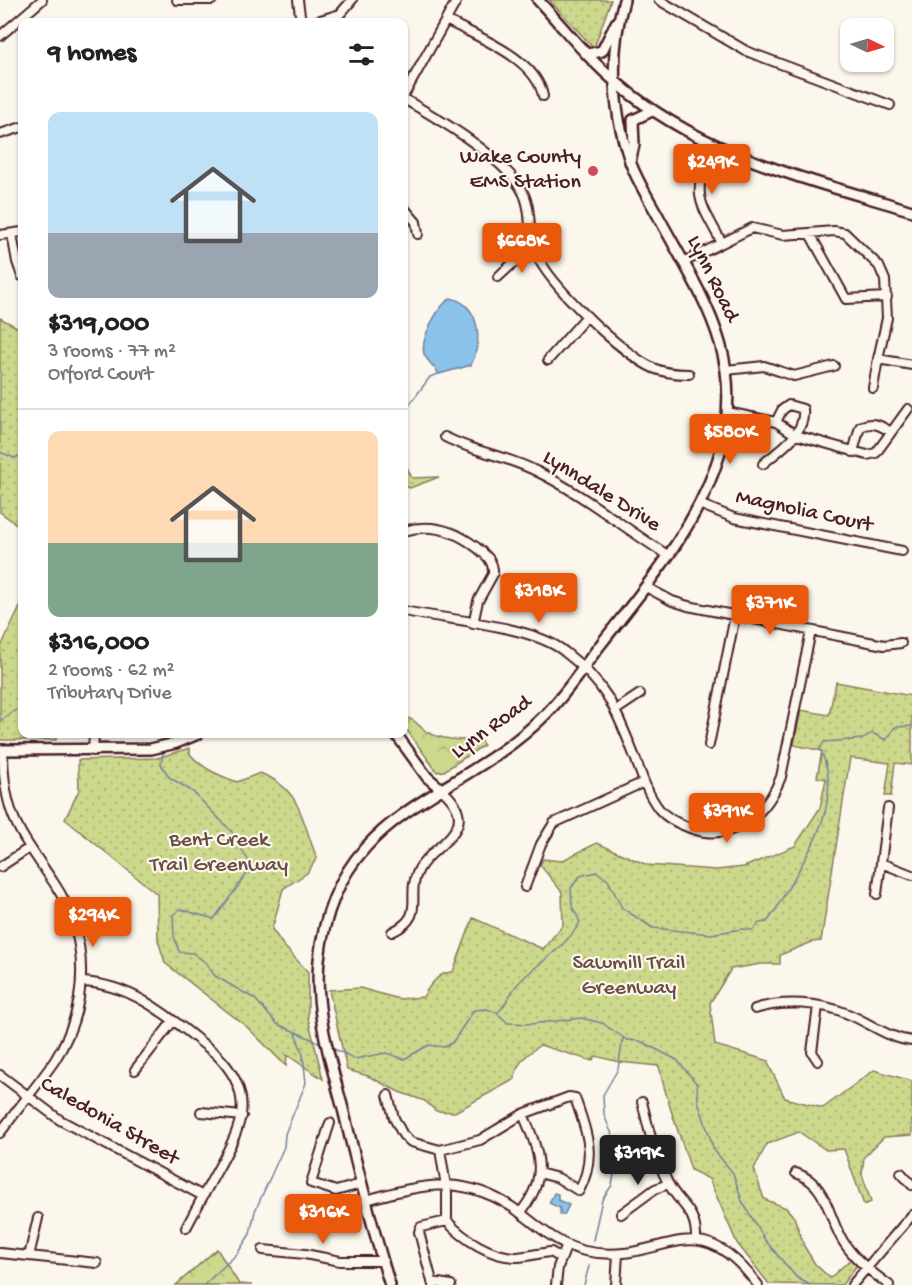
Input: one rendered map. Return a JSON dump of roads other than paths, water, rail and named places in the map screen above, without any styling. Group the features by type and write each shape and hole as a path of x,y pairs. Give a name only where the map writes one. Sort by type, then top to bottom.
{"main road":[{"path":"538,0 614,82 652,111 712,145 743,159 912,211"},
{"name":"Lynn Road","path":"390,1285 366,1200 320,1012 318,976 323,936 329,912 359,856 387,825 508,745 546,714 583,668 669,556 699,504 719,455 727,412 726,370 716,324 630,162 620,126 614,82 620,15 624,0"},
{"path":"588,54 602,51 620,15"},
{"path":"630,162 634,146 633,120 652,111"},
{"path":"1,750 93,751 158,747 186,738"},
{"path":"399,738 427,777 440,788"}],"street":[{"path":"21,18 42,0"},
{"path":"177,0 212,0"},
{"path":"298,0 300,18"},
{"path":"327,18 340,14 352,0"},
{"path":"408,90 457,0"},
{"path":"659,0 746,51 783,68 890,105"},
{"path":"446,20 515,58 534,72 541,84 543,96"},
{"path":"0,36 18,21"},
{"path":"408,100 451,127 516,181 524,194 530,213 536,254 563,292 587,316 647,365 669,373 689,374"},
{"path":"0,134 18,128"},
{"path":"712,145 699,177 699,193 703,208 722,243"},
{"path":"408,213 416,222 418,234"},
{"path":"684,262 752,228 783,235 834,231 852,237 879,266 885,280 887,318 873,388"},
{"path":"0,235 18,233"},
{"path":"12,234 18,267"},
{"path":"810,234 846,299 887,297"},
{"path":"498,277 512,264 536,254"},
{"path":"548,360 587,316"},
{"path":"878,359 912,365"},
{"path":"726,370 764,366 794,376 834,366"},
{"path":"762,464 796,435 804,420 803,409 789,405 782,410 776,422"},
{"path":"727,412 776,422 796,435 867,455 876,453 908,409"},
{"path":"853,452 860,427 869,423 879,424 891,432"},
{"name":"Lynndale Drive","path":"446,437 457,443 515,461 559,483 669,556"},
{"name":"Magnolia Court","path":"699,504 734,518 902,551"},
{"path":"408,530 424,527 451,532 485,554 497,568 478,601 473,624"},
{"path":"646,587 672,601 735,616 884,645 901,643"},
{"path":"408,611 546,640 564,651 596,678 616,710 649,793 667,817 696,831 723,832 740,828 754,819 767,805 781,777 812,631"},
{"path":"710,745 735,616"},
{"path":"616,710 640,694"},
{"path":"93,751 94,738"},
{"path":"0,1133 64,1042 76,1011 81,982 81,952 73,920 54,883 14,823 5,789 1,750"},
{"path":"525,887 541,844 554,823 644,782"},
{"path":"392,932 409,922 413,913 414,882 418,871 451,838 455,831 457,818 455,804 440,788"},
{"path":"877,894 888,808"},
{"path":"0,867 29,848"},
{"path":"881,863 912,875"},
{"path":"73,920 105,908"},
{"path":"81,982 126,990 173,1021 226,1064 238,1085 242,1099 242,1116 232,1143 186,1228"},
{"path":"755,1009 771,1004 835,1009 882,1033 912,1041"},
{"path":"818,1006 812,1052 818,1061"},
{"path":"135,1071 173,1021"},
{"name":"Caledonia Street","path":"0,1075 27,1097 74,1128 203,1196"},
{"path":"388,1095 394,1118 403,1134 411,1142 440,1150 480,1140 523,1114 569,1097 575,1098 586,1134 589,1173 579,1191 558,1178 539,1173"},
{"path":"642,1102 653,1146 668,1184 690,1209 696,1229 696,1240"},
{"path":"201,1112 242,1116"},
{"path":"520,1213 534,1190 539,1173 539,1153 523,1114"},
{"path":"330,1123 311,1183 336,1191 362,1184"},
{"path":"440,1150 447,1221 461,1234 494,1252 516,1257 551,1252 561,1258"},
{"path":"796,1173 810,1178 821,1192 846,1247 888,1285"},
{"path":"901,1173 912,1185"},
{"path":"366,1200 445,1184 473,1187 493,1195 567,1245 586,1251 618,1254 696,1240 717,1245 741,1262 758,1285"},
{"path":"621,1214 655,1189 668,1184"},
{"path":"852,1285 912,1215"},
{"path":"29,1256 38,1218"},
{"path":"447,1221 421,1227 419,1232 432,1283 451,1285"},
{"path":"556,1285 561,1258 567,1245"},
{"path":"263,1250 305,1254 340,1261 382,1261"},
{"path":"0,1253 98,1263"},
{"path":"616,1285 618,1254"}],"water":[{"path":"451,298 461,302 474,317 478,337 477,347 471,365 439,374 425,356 423,347 431,323"},
{"path":"554,1193 558,1194 558,1200 569,1205 564,1215 560,1215 560,1208 549,1203"}],"waterway":[{"path":"408,407 430,377 438,374"},
{"path":"0,452 14,458 18,456"},
{"path":"0,721 18,709"},
{"path":"332,1048 355,1059 386,1053 404,1059 429,1045 444,1047 452,1043 474,1010 487,1009 497,1013 516,986 558,949 580,922 572,906 571,888 580,876 597,872 608,880 622,908 653,928 711,934 742,929 753,930 759,923 767,922 775,911 818,833 825,812 828,791 827,770 820,749 824,742 863,739 872,733 886,740 895,727 912,726"},
{"path":"164,749 161,764 169,777 193,792 232,832 252,867 214,919 180,909 173,915 174,936 179,952 193,953 206,963 215,976 255,999 277,1024 323,1044"},
{"path":"498,1014 508,1023 531,1024 581,1018 602,1023 627,1040 640,1041 677,1060 697,1084 698,1101 714,1150 733,1173 742,1201 765,1240 796,1277 810,1285"},
{"path":"204,1285 237,1254 250,1234 255,1211 284,1147 285,1134 306,1083 303,1055 295,1032"},
{"path":"593,1240 602,1200 612,1185 614,1174 615,1142 604,1115 603,1095 618,1069 623,1038"},
{"path":"584,1285 589,1266"}],"place":[{"name":"Wake County EMS Station","path":"593,171"}],"park label":[{"name":"Bent Creek Trail Greenway","path":"219,854"},
{"name":"Sawmill Trail Greenway","path":"629,976"}]}
